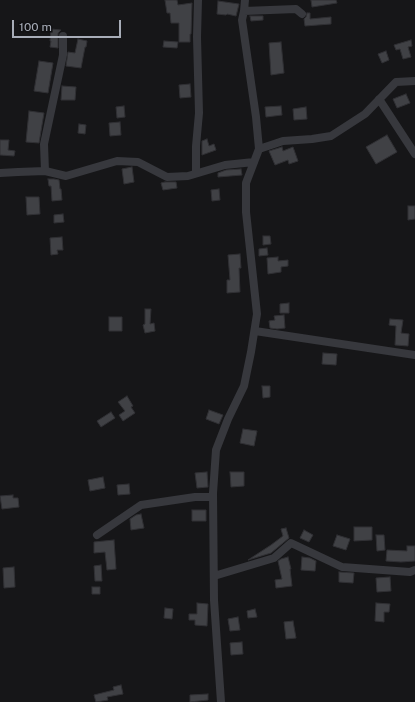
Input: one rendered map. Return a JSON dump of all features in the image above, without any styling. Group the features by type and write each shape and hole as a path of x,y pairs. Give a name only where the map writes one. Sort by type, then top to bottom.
{"street":[{"path":"196,173 196,146 199,113 197,37 198,0"},
{"path":"221,702 214,600 213,497 216,450 228,419 244,386 257,314 246,212 246,183 259,149 256,117 242,20 245,0"},
{"path":"244,11 296,9 302,14"},
{"path":"45,171 44,144 63,55 63,36"},
{"path":"259,149 284,142 331,136 365,114 396,82 415,81"},
{"path":"379,99 415,154"},
{"path":"0,173 45,171 66,176 117,161 138,162 167,177 188,176 225,165 254,162"},
{"path":"255,331 415,355"},
{"path":"97,535 141,505 195,497 213,497"},
{"path":"214,576 274,558 290,543 342,567 410,572 415,570"}],"building":[{"path":"165,0 177,0 178,5 192,3 190,42 179,42 179,23 171,23 170,13 167,13"},
{"path":"311,0 336,0 337,3 312,7"},
{"path":"218,1 239,4 236,16 217,14"},
{"path":"307,13 310,13 310,19 331,17 331,24 305,26 304,19"},
{"path":"250,16 263,16 263,20 251,21"},
{"path":"51,29 61,30 58,33 58,48 50,47"},
{"path":"78,39 87,41 81,68 66,66 68,52 75,53"},
{"path":"411,40 412,46 408,47 411,57 403,59 400,49 396,50 394,45"},
{"path":"164,41 178,42 177,48 163,47"},
{"path":"281,42 284,73 271,75 269,43"},
{"path":"386,51 389,60 382,63 378,54"},
{"path":"39,61 53,63 48,93 34,91"},
{"path":"190,84 191,97 180,98 179,85"},
{"path":"62,86 76,87 75,100 61,100"},
{"path":"406,94 410,103 397,108 393,99"},
{"path":"124,106 125,117 117,118 116,107"},
{"path":"281,106 282,115 266,117 265,107"},
{"path":"306,107 307,119 294,120 293,109"},
{"path":"29,111 44,113 39,143 26,142"},
{"path":"120,122 121,135 110,136 109,123"},
{"path":"79,124 86,125 85,134 78,133"},
{"path":"387,135 397,152 376,164 366,147"},
{"path":"207,139 209,146 214,144 216,150 202,155 202,141"},
{"path":"0,140 9,140 8,150 15,151 14,156 0,155"},
{"path":"282,147 283,151 293,147 298,161 289,164 288,160 275,165 269,151"},
{"path":"132,167 134,182 124,184 122,169"},
{"path":"241,169 242,175 218,177 218,173 226,170"},
{"path":"48,179 59,180 62,200 52,201 51,186 49,186"},
{"path":"176,182 177,188 163,190 161,183"},
{"path":"219,189 220,200 212,201 211,190"},
{"path":"26,197 39,197 40,214 27,215"},
{"path":"408,206 415,206 415,219 408,220"},
{"path":"63,214 64,222 54,223 54,215"},
{"path":"263,236 270,236 271,244 263,245"},
{"path":"62,237 63,250 57,250 58,254 51,255 50,238"},
{"path":"267,248 268,255 259,256 259,249"},
{"path":"240,254 240,292 227,293 227,280 230,280 228,255"},
{"path":"278,257 278,261 288,260 288,266 281,267 281,272 268,274 267,258"},
{"path":"289,303 289,313 280,313 280,304"},
{"path":"145,309 151,309 150,324 154,323 155,331 145,333 143,325 145,324"},
{"path":"284,315 285,328 270,328 269,321 275,320 274,316"},
{"path":"109,317 122,317 122,331 109,331"},
{"path":"390,319 403,320 401,333 409,334 408,346 395,345 396,326 389,325"},
{"path":"323,353 337,354 336,365 322,364"},
{"path":"262,386 270,386 270,397 263,398"},
{"path":"127,396 135,413 123,421 119,415 125,411 118,402"},
{"path":"209,410 223,415 219,424 206,419"},
{"path":"111,412 115,418 101,427 97,421"},
{"path":"243,429 257,431 254,446 240,443"},
{"path":"207,472 208,487 197,488 195,473"},
{"path":"230,472 244,472 244,486 231,487"},
{"path":"103,477 105,488 90,491 88,480"},
{"path":"129,484 130,494 118,495 117,485"},
{"path":"13,495 13,498 18,498 19,507 2,509 0,496"},
{"path":"192,510 206,510 206,521 192,521"},
{"path":"141,514 144,528 131,530 130,519"},
{"path":"354,527 372,527 372,540 354,541"},
{"path":"286,528 289,538 271,553 248,560 283,536 281,529"},
{"path":"304,530 313,535 309,542 300,538"},
{"path":"337,535 350,539 346,550 333,546"},
{"path":"376,535 384,535 385,550 377,551"},
{"path":"114,540 116,569 107,570 105,552 94,553 94,542"},
{"path":"407,546 415,546 415,561 386,561 387,550 407,551"},
{"path":"288,557 291,569 292,586 276,588 275,580 282,579 278,561"},
{"path":"302,557 310,558 316,561 315,571 301,570"},
{"path":"101,565 102,581 95,581 94,566"},
{"path":"14,567 15,587 4,588 3,568"},
{"path":"339,572 354,573 353,583 339,582"},
{"path":"390,577 391,591 377,592 376,578"},
{"path":"92,587 100,587 100,594 92,594"},
{"path":"197,603 208,604 207,626 195,625 195,620 189,620 189,614 197,614"},
{"path":"376,603 390,604 389,612 384,612 384,622 375,621"},
{"path":"165,608 173,609 172,619 164,618"},
{"path":"255,609 257,617 248,618 247,611"},
{"path":"238,617 240,630 230,631 228,619"},
{"path":"293,621 296,638 286,639 284,622"},
{"path":"242,642 243,654 231,655 230,643"},
{"path":"121,685 123,694 107,697 108,700 96,702 94,695 114,690 113,687"},
{"path":"208,694 208,700 190,702 190,695"}]}
